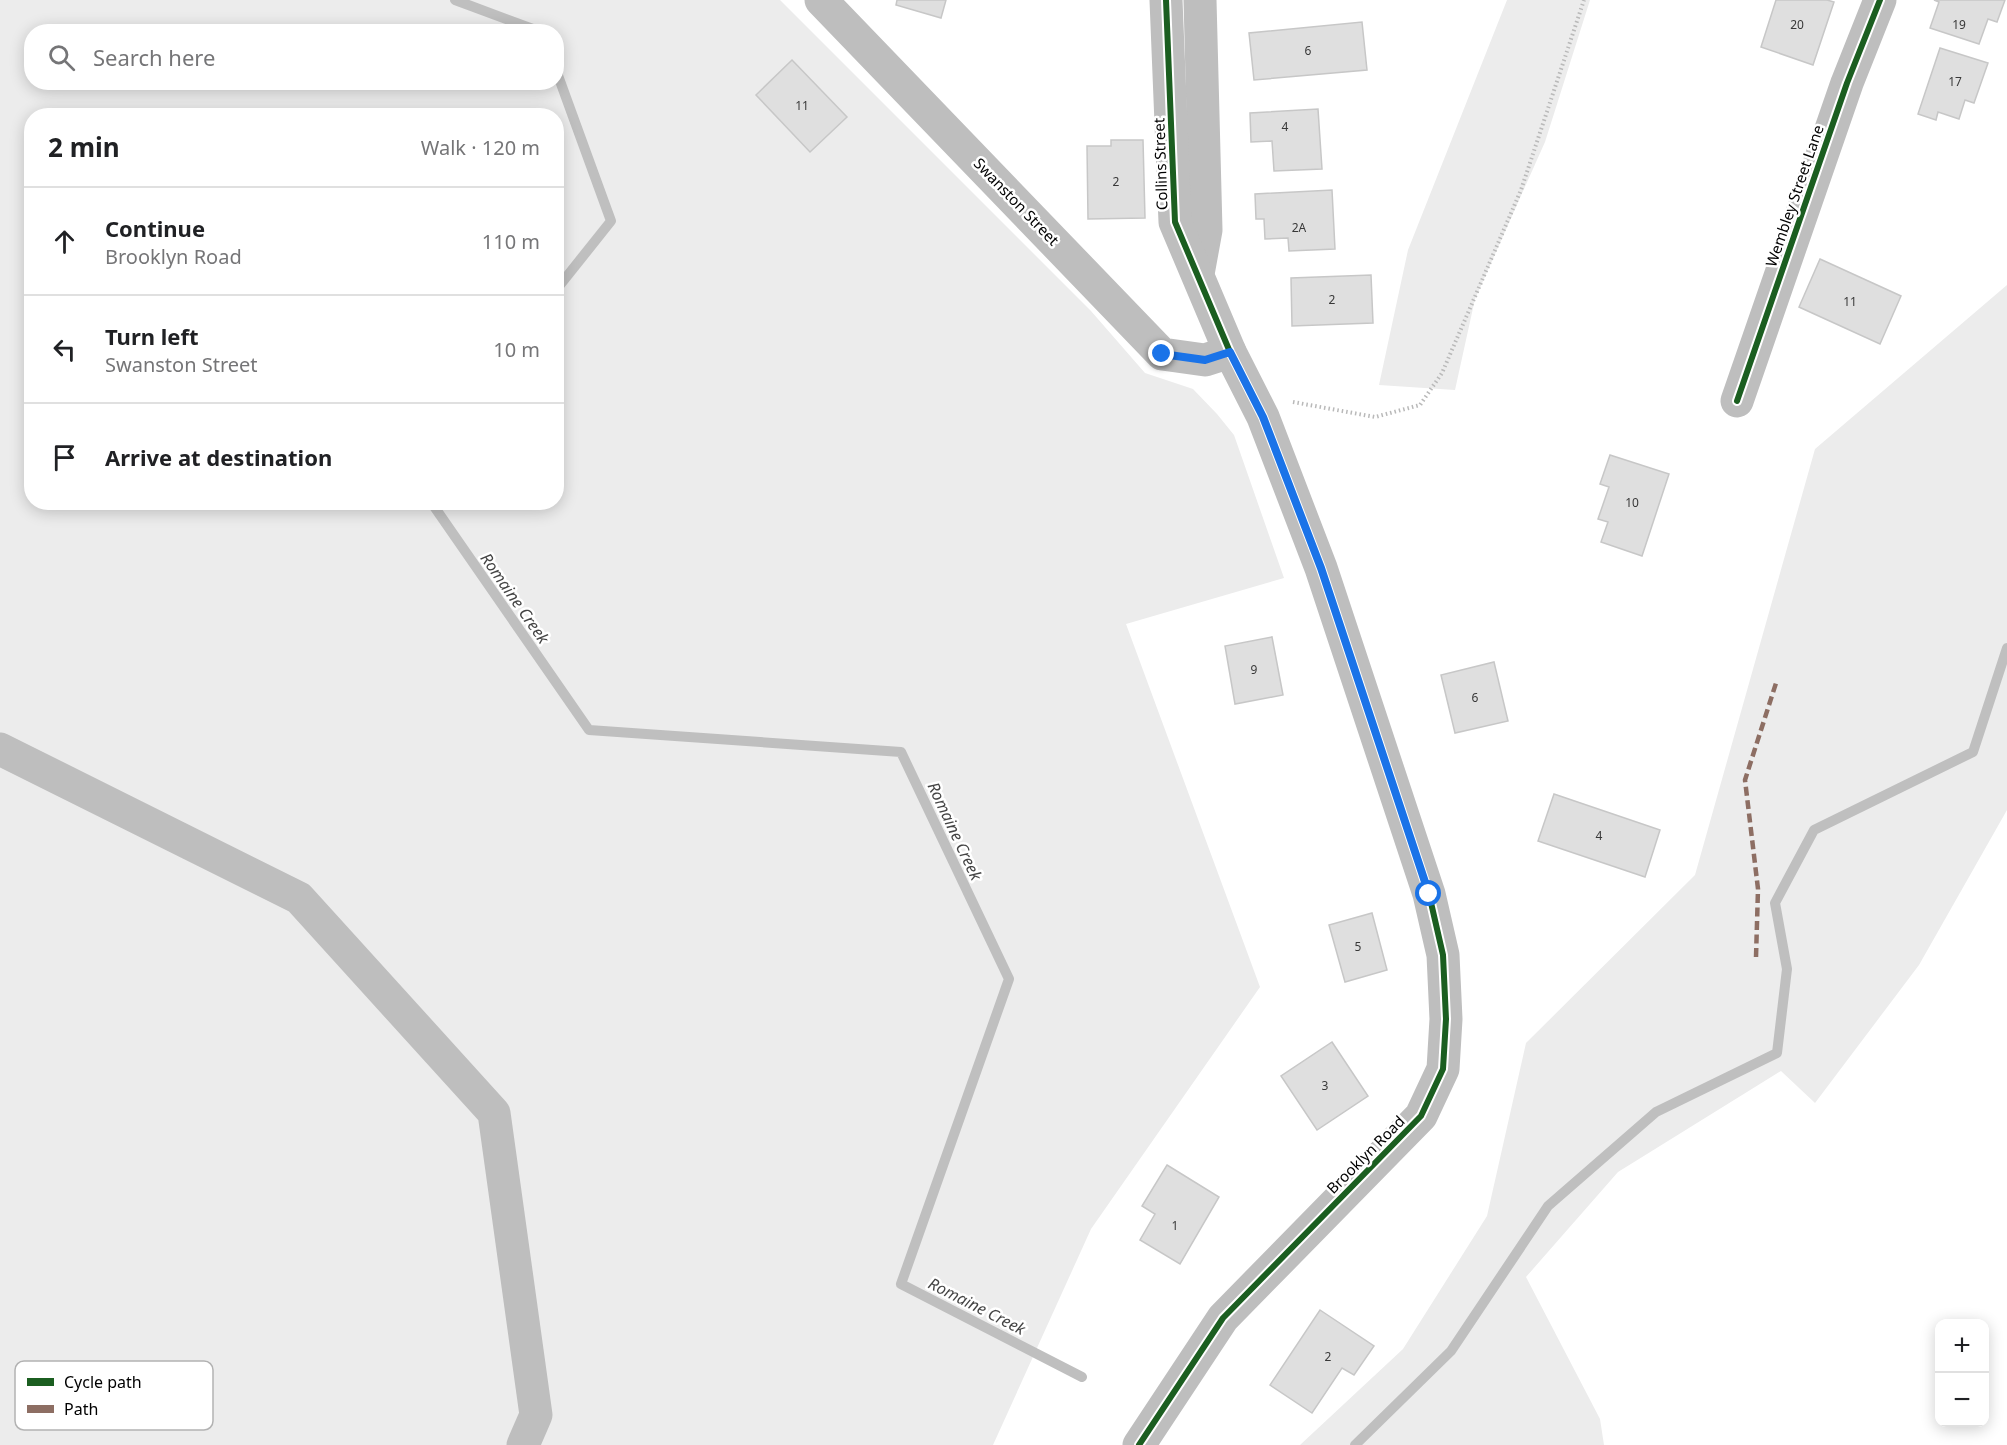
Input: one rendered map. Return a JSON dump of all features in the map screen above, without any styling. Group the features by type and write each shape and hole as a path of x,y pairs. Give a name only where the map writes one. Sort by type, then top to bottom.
{"street":[{"name":"Swanston Street","path":"821,0 1162,354 1205,360 1230,352"},
{"name":"Collins Street","path":"1166,0 1175,222 1230,352"},
{"path":"1198,274 1206,230 1200,0"},
{"name":"Wembley Street Lane","path":"1737,401 1847,83 1880,0"},
{"name":"Brooklyn Road","path":"1139,1445 1223,1318 1421,1116 1443,1068 1446,1019 1443,955 1429,894 1321,568 1252,393 1230,352"},
{"path":"0,748 299,898 494,1113 536,1415 523,1445"}],"path":[{"path":"1252,393 1375,417 1420,405 1442,373 1521,190 1584,0"}],"shaded area":[{"path":"0,0 780,0 1091,311 1145,373 1193,389 1234,435 1284,578 1126,624 1260,987 1091,1229 993,1445 0,1445"},
{"path":"1507,0 1590,0 1545,142 1475,299 1455,390 1379,385 1408,250"},
{"path":"2007,285 2007,810 1919,965 1815,1103 1781,1071 1618,1172 1526,1277 1600,1419 1604,1445 1300,1445 1403,1349 1487,1216 1526,1043 1695,875 1815,449"}],"building":[{"path":"897,0 946,0 941,18 896,5"},
{"path":"1776,0 1834,2 1813,65 1761,47"},
{"path":"1934,0 2005,0 1997,22 1988,19 1979,44 1930,28 1939,2"},
{"path":"1362,22 1367,70 1254,80 1249,33"},
{"path":"1940,48 1988,63 1974,103 1965,100 1959,119 1938,112 1936,120 1918,114"},
{"path":"792,60 847,117 810,152 756,95"},
{"path":"1318,109 1322,169 1274,171 1272,141 1251,142 1250,113"},
{"path":"1111,140 1143,140 1145,218 1088,219 1087,146 1111,146"},
{"path":"1332,190 1335,249 1289,251 1288,238 1265,239 1264,219 1256,219 1255,194"},
{"path":"1820,259 1901,296 1880,344 1799,307"},
{"path":"1371,275 1373,323 1292,326 1291,278"},
{"path":"1610,455 1669,474 1642,556 1601,542 1608,522 1598,519 1609,487 1600,484"},
{"path":"1272,637 1283,695 1235,704 1225,646"},
{"path":"1494,662 1508,721 1455,733 1441,675"},
{"path":"1554,794 1660,830 1645,877 1538,841"},
{"path":"1372,913 1387,970 1345,982 1329,925"},
{"path":"1332,1042 1368,1096 1317,1130 1281,1076"},
{"path":"1167,1165 1219,1197 1180,1264 1140,1240 1155,1214 1142,1206"},
{"path":"1320,1310 1374,1346 1354,1375 1342,1368 1312,1413 1270,1385"}],"waterway":[{"name":"Romaine Creek","path":"455,0 520,24"},
{"name":"Romaine Creek","path":"563,90 611,221 564,280"},
{"name":"Romaine Creek","path":"437,510 589,730 901,752 1009,979 901,1284 1082,1377"},
{"path":"1355,1445 1451,1351 1548,1206 1656,1112 1777,1053 1787,969 1775,903 1814,830 1973,752 2007,648"}],"marked path":[{"path":"1756,957 1758,889 1745,780 1777,680"}],"cycle path":[{"path":"1139,1445 1223,1318 1421,1116 1443,1069 1446,1019 1443,955 1429,894 1321,568 1263,417 1230,352 1175,222 1166,0"},
{"path":"1737,401 1847,83 1880,0"}],"route":[{"path":"1162,354 1205,360 1230,352 1252,393 1321,568 1429,894"}]}
